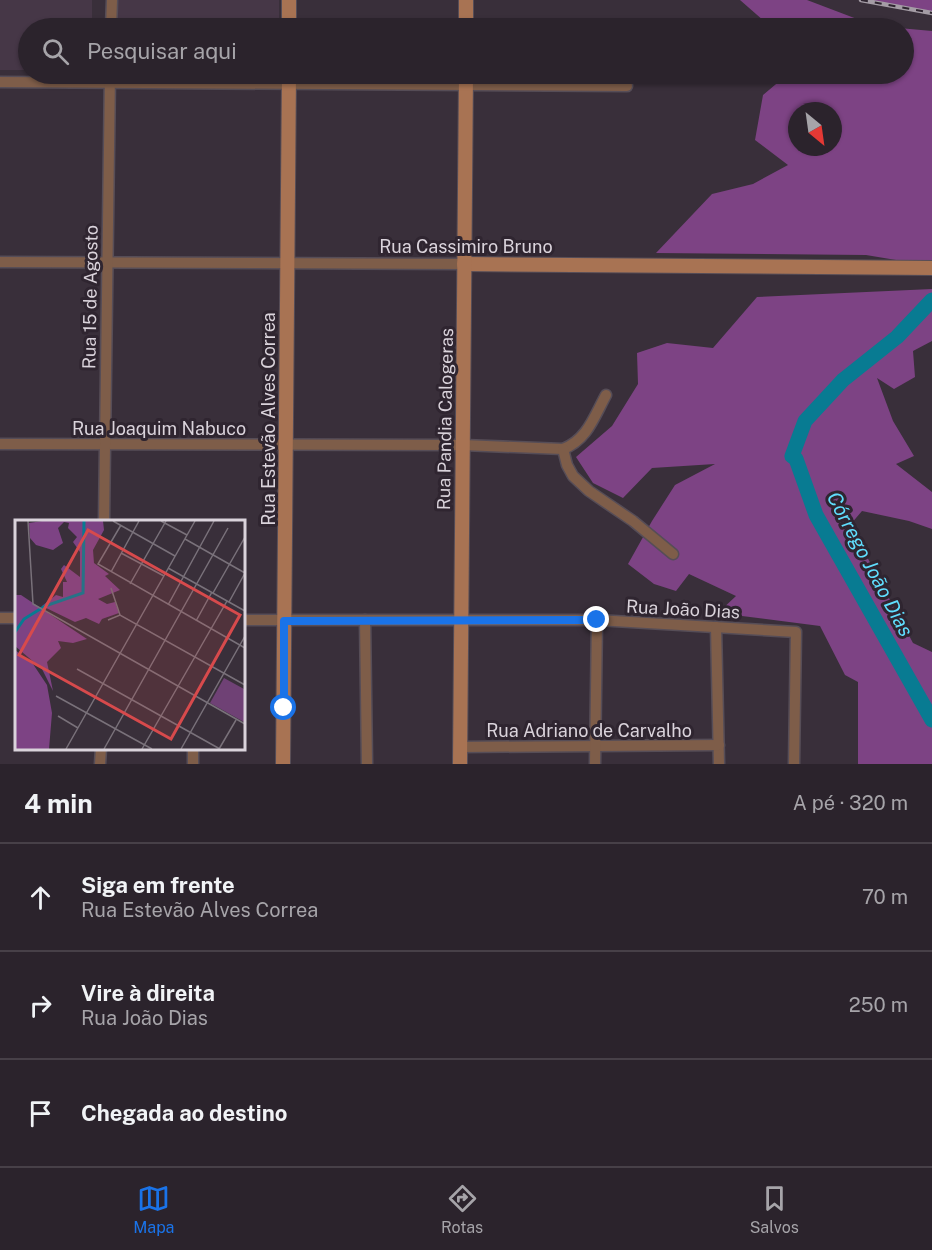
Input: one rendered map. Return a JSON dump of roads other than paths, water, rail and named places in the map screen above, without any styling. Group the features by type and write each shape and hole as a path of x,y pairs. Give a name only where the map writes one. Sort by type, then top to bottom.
{"main road":[{"path":"289,0 289,18"},
{"path":"466,0 466,18"},
{"name":"Rua Estevão Alves Correa","path":"283,764 289,84"},
{"name":"Rua Pandia Calogeras","path":"460,764 466,84"},
{"name":"Rua Cassimiro Bruno","path":"464,264 932,268"}],"street":[{"path":"111,18 112,0"},
{"path":"0,82 18,81"},
{"name":"Rua 15 de Agosto","path":"104,520 110,84"},
{"path":"581,84 627,86"},
{"name":"Rua Cassimiro Bruno","path":"0,262 464,264"},
{"path":"606,395 582,438 574,445 563,449 567,465 573,476 589,491 633,521 673,554"},
{"name":"Rua Joaquim Nabuco","path":"0,444 463,445 563,449"},
{"name":"Rua João Dias","path":"244,620 597,620 796,632 794,764"},
{"path":"365,620 367,764"},
{"path":"595,764 597,620"},
{"path":"716,627 719,764"},
{"name":"Rua Adriano de Carvalho","path":"460,747 719,745"}],"waterway":[{"name":"Córrego João Dias","path":"932,300 897,337 843,380 805,421 792,456 796,459 816,515 932,720"}],"railway":[{"path":"861,0 932,13"}]}
